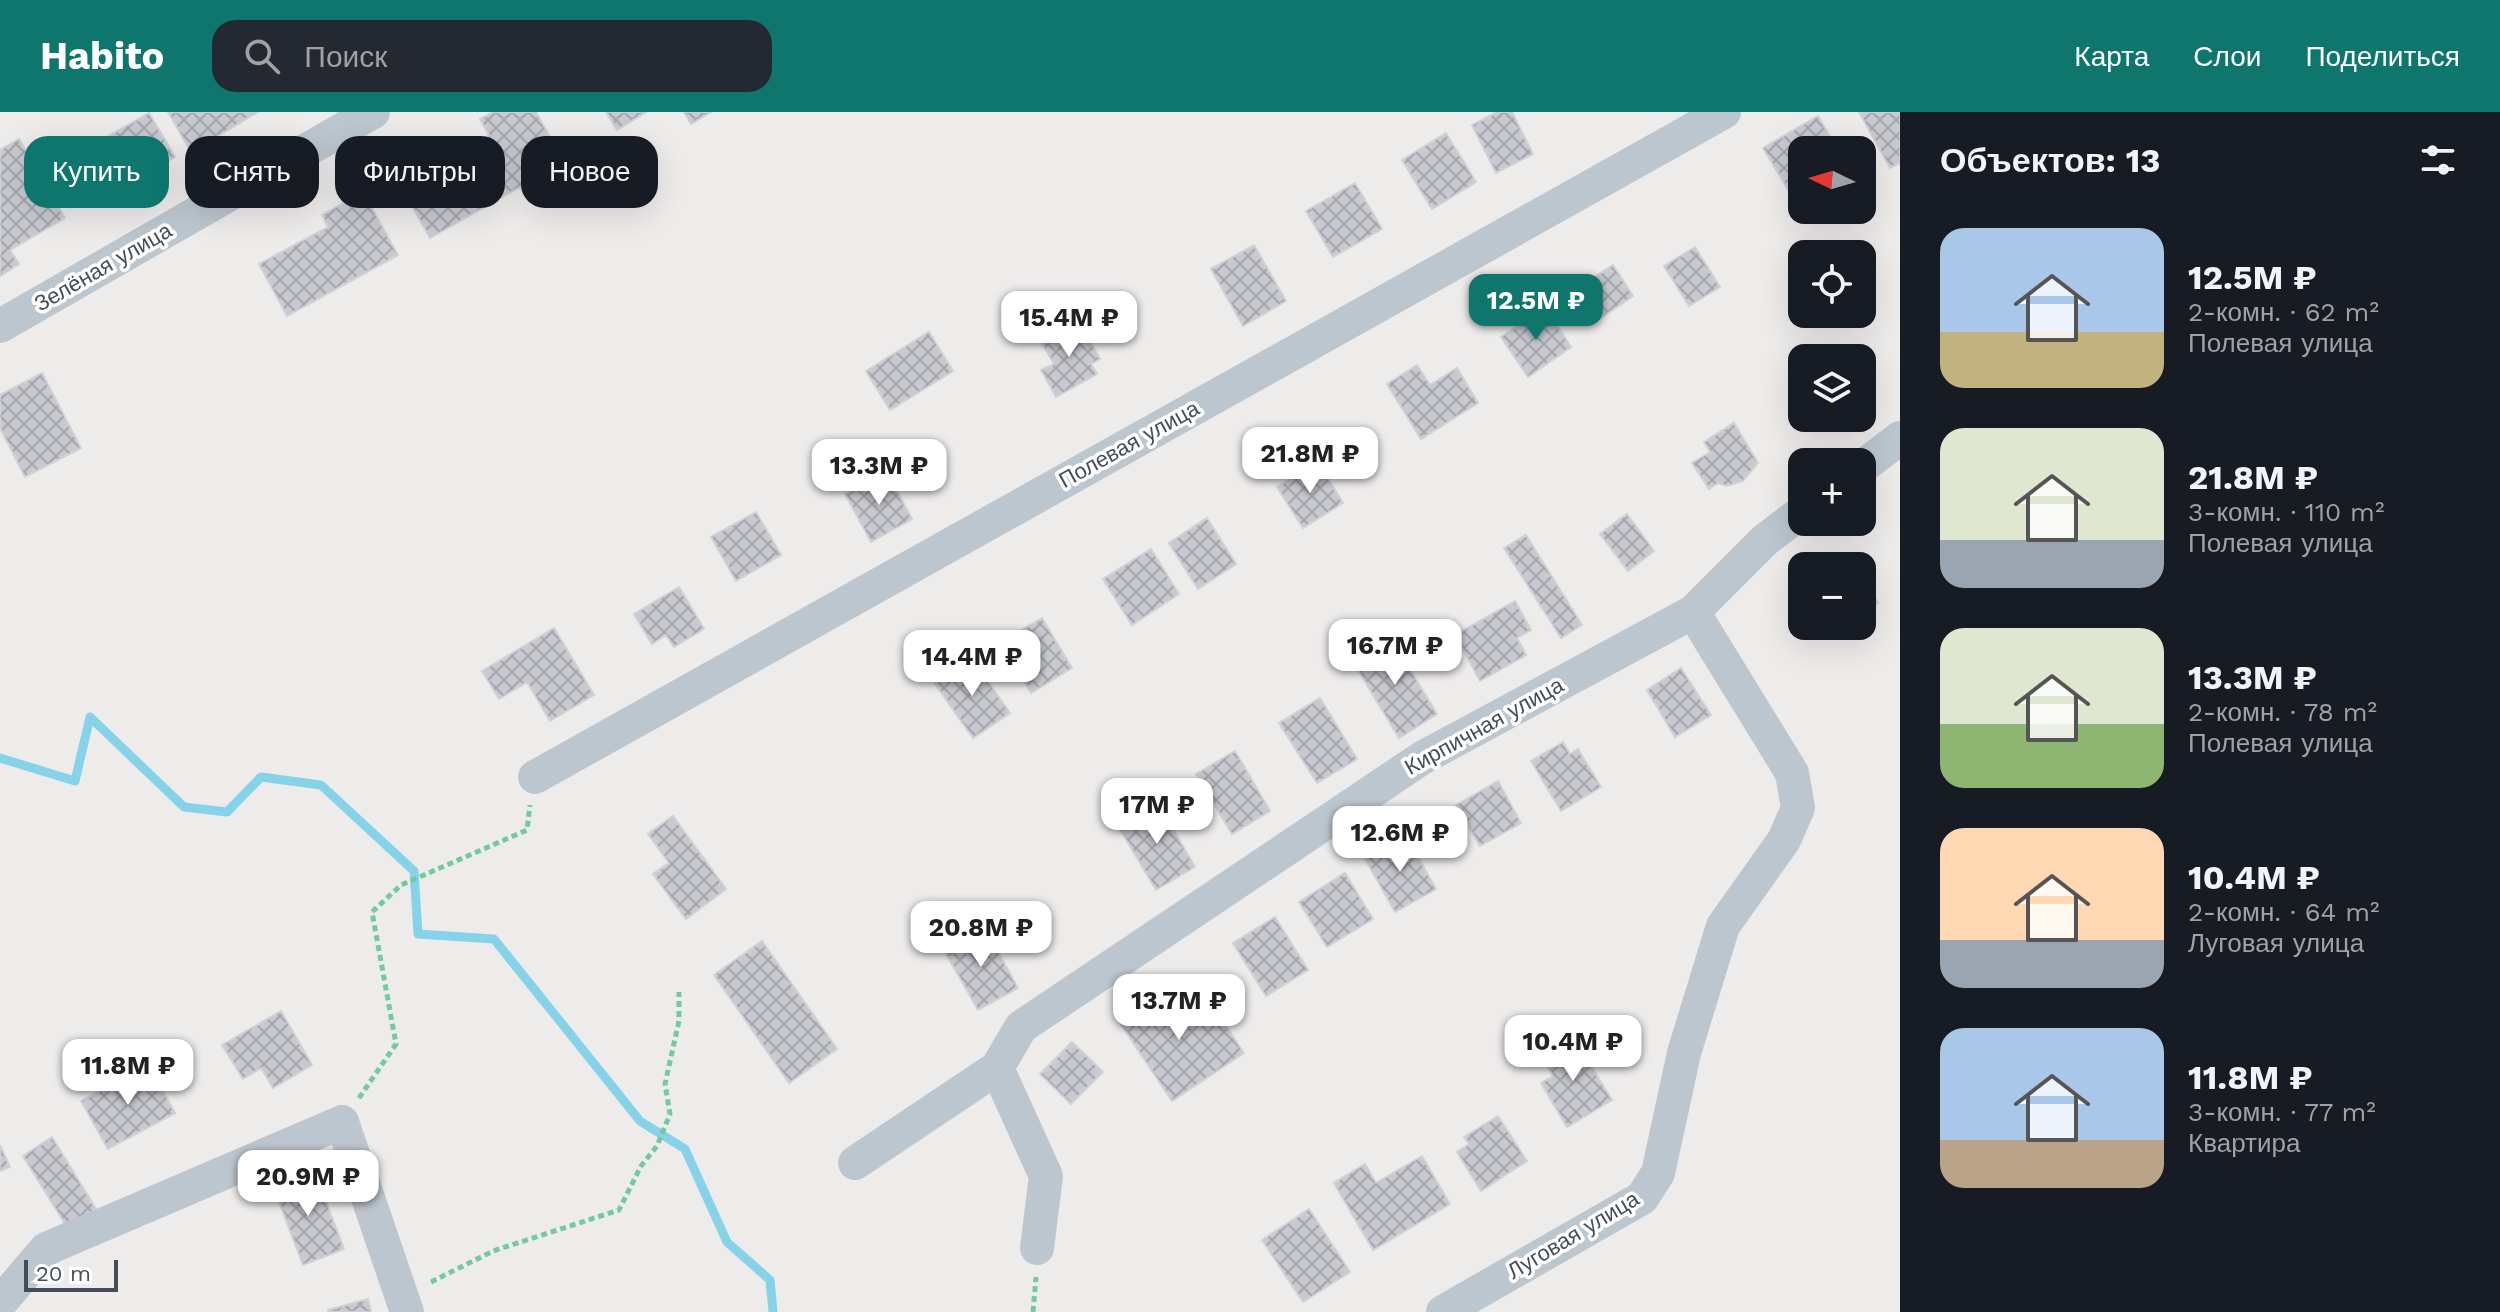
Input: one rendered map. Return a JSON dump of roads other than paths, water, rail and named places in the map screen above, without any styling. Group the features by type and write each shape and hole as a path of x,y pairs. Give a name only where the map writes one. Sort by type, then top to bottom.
{"street":[{"name":"Зелёная улица","path":"0,326 373,112"},
{"name":"Полевая улица","path":"535,777 1724,112"},
{"path":"1876,456 1900,438"},
{"name":"Кирпичная улица","path":"855,1163 997,1068 1021,1027 1422,758 1693,612 1765,540 1788,523"},
{"name":"Луговая улица","path":"1443,1312 1642,1198 1658,1173 1684,1053 1723,926 1784,840 1798,808 1792,773 1693,612"},
{"path":"997,1068 1046,1176 1037,1248"},
{"path":"0,1303 46,1249 342,1122 405,1304"}],"waterway":[{"path":"0,758 75,781 90,717 184,807 227,812 261,777 321,785 414,871 418,934 494,939 640,1121 685,1149 727,1242 770,1280 773,1312"}]}
